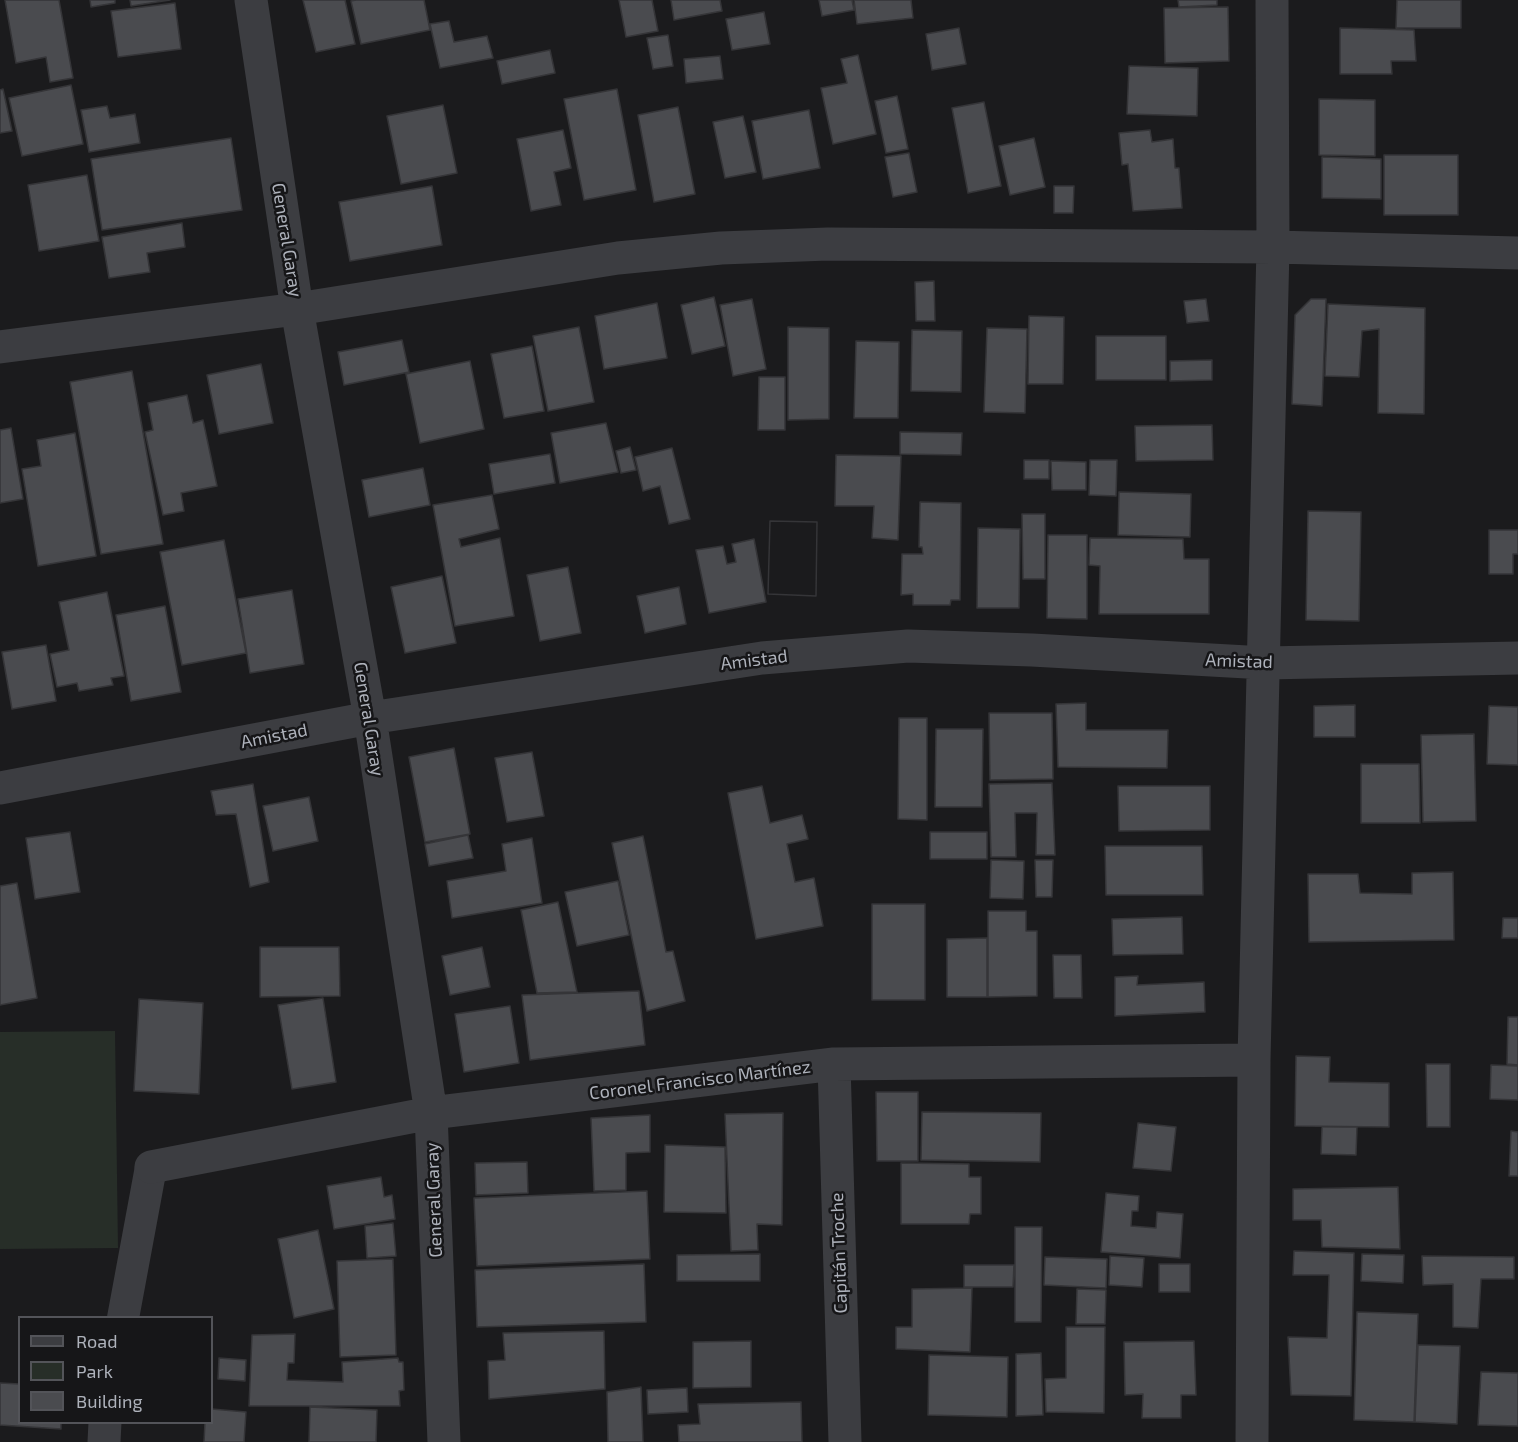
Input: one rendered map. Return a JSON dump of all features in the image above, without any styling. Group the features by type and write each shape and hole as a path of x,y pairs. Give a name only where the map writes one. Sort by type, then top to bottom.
{"street":[{"name":"General Garay","path":"251,0 297,309 370,718 431,1113 444,1442"},
{"path":"1252,1442 1254,1060 1272,247 1272,0"},
{"path":"0,347 297,309 618,258 721,248 828,244 1272,247 1518,253"},
{"name":"Amistad","path":"0,788 370,718 762,657 908,646 1032,650 1264,663 1518,658"},
{"name":"Coronel Francisco Martínez","path":"151,1167 431,1113 834,1064 1254,1060"},
{"name":"Capitán Troche","path":"834,1064 845,1442"},
{"path":"123,1316 151,1167"},
{"path":"104,1442 105,1424"}],"green space":[{"path":"115,1031 118,1248 0,1249 0,1032"}],"building":[{"path":"5,0 59,0 73,78 50,82 46,57 16,63"},
{"path":"90,0 115,0 115,3 91,7"},
{"path":"130,0 170,0 131,6"},
{"path":"303,0 345,0 355,44 316,52"},
{"path":"424,0 430,30 361,44 351,1"},
{"path":"619,0 652,0 658,31 626,37"},
{"path":"671,0 720,0 722,11 674,20"},
{"path":"819,0 852,0 854,10 822,16"},
{"path":"854,0 911,0 913,18 857,24"},
{"path":"1178,0 1217,0 1217,5 1179,7"},
{"path":"1397,0 1461,0 1461,28 1396,28"},
{"path":"175,3 181,49 118,57 111,11"},
{"path":"1228,7 1229,61 1165,63 1164,8"},
{"path":"764,12 770,44 732,50 726,19"},
{"path":"449,21 454,42 487,36 493,58 440,68 430,24"},
{"path":"959,28 966,64 932,70 926,34"},
{"path":"1340,28 1414,30 1416,61 1391,61 1392,74 1340,74"},
{"path":"668,35 673,66 653,69 647,38"},
{"path":"550,50 555,73 502,84 497,61"},
{"path":"858,55 876,134 833,144 821,88 847,83 841,59"},
{"path":"720,56 723,79 686,83 684,59"},
{"path":"1129,66 1198,68 1197,116 1127,114"},
{"path":"71,85 83,144 22,156 9,98"},
{"path":"3,89 12,131 0,133 0,90"},
{"path":"617,89 636,190 584,200 564,99"},
{"path":"897,96 908,149 886,153 875,101"},
{"path":"1319,99 1375,100 1375,156 1319,155"},
{"path":"984,102 1001,186 968,193 952,108"},
{"path":"443,105 457,173 401,184 387,116"},
{"path":"107,106 110,118 135,114 140,143 89,152 81,110"},
{"path":"678,107 695,194 654,202 638,115"},
{"path":"809,110 820,168 763,179 752,121"},
{"path":"743,116 756,172 725,178 713,122"},
{"path":"563,130 571,168 554,172 561,205 531,211 517,139"},
{"path":"1150,130 1152,142 1173,139 1175,168 1179,168 1182,208 1133,211 1128,164 1122,165 1119,133"},
{"path":"231,138 242,210 102,230 91,159"},
{"path":"1034,138 1045,187 1010,195 999,146"},
{"path":"909,153 917,192 893,197 885,157"},
{"path":"1384,155 1458,155 1458,215 1384,215"},
{"path":"1322,157 1381,159 1381,199 1322,198"},
{"path":"87,175 99,241 39,251 28,185"},
{"path":"432,186 442,245 350,261 339,202"},
{"path":"1054,186 1074,186 1073,213 1054,213"},
{"path":"182,223 185,247 147,253 150,272 109,278 102,237"},
{"path":"934,281 935,321 916,321 915,282"},
{"path":"714,297 725,346 692,354 681,305"},
{"path":"752,299 766,369 733,376 720,305"},
{"path":"1206,299 1209,321 1187,323 1184,301"},
{"path":"1311,299 1326,299 1322,406 1292,404 1295,315"},
{"path":"657,303 667,358 604,369 595,316"},
{"path":"1328,304 1425,308 1424,414 1378,413 1379,329 1362,331 1359,377 1325,376"},
{"path":"1029,316 1064,317 1063,384 1028,384"},
{"path":"579,327 594,402 548,411 533,336"},
{"path":"788,327 829,328 829,419 788,420"},
{"path":"987,328 1027,329 1025,413 984,412"},
{"path":"912,330 962,331 961,392 911,391"},
{"path":"1096,336 1166,336 1166,380 1096,380"},
{"path":"402,340 409,372 344,385 338,352"},
{"path":"856,341 899,342 898,418 854,418"},
{"path":"532,346 544,411 504,418 491,354"},
{"path":"1212,360 1212,380 1170,381 1170,361"},
{"path":"470,361 484,429 420,443 406,374"},
{"path":"261,364 273,423 219,434 207,375"},
{"path":"132,371 163,544 101,554 70,382"},
{"path":"759,377 785,377 785,430 758,430"},
{"path":"187,395 193,423 203,420 217,486 181,493 184,511 163,515 145,432 153,430 148,403"},
{"path":"606,423 618,472 560,483 551,433"},
{"path":"1212,425 1213,460 1136,461 1135,426"},
{"path":"11,428 23,499 0,503 0,430"},
{"path":"900,432 962,433 961,455 900,454"},
{"path":"75,433 96,556 38,566 22,469 41,466 37,440"},
{"path":"630,447 636,470 621,473 616,451"},
{"path":"672,448 690,519 669,524 660,486 643,491 635,457"},
{"path":"550,454 555,483 494,494 489,464"},
{"path":"836,455 901,456 898,540 872,538 874,506 835,506"},
{"path":"1024,460 1049,460 1049,479 1024,479"},
{"path":"1090,460 1117,460 1116,496 1089,495"},
{"path":"1051,461 1086,462 1086,490 1052,490"},
{"path":"423,468 430,505 369,517 362,480"},
{"path":"1119,492 1191,494 1190,537 1118,535"},
{"path":"492,495 499,529 459,539 461,547 500,538 514,616 455,626 433,505"},
{"path":"920,502 961,503 960,600 951,600 950,605 913,605 913,594 901,595 902,554 923,554 922,547 919,547"},
{"path":"1308,511 1361,512 1359,621 1306,620"},
{"path":"1022,514 1045,514 1045,579 1023,579"},
{"path":"770,521 817,522 816,596 768,594"},
{"path":"770,521 817,522 816,596 768,594"},
{"path":"978,528 1020,529 1019,608 977,608"},
{"path":"1489,530 1518,530 1518,554 1513,554 1513,574 1489,574"},
{"path":"1048,535 1087,535 1087,619 1047,618"},
{"path":"1090,538 1183,539 1184,559 1209,559 1209,614 1099,614 1100,566 1089,565"},
{"path":"754,539 766,602 709,613 696,550 723,546 727,564 736,562 732,544"},
{"path":"224,540 246,653 182,665 160,552"},
{"path":"568,567 581,633 540,641 527,575"},
{"path":"442,576 456,643 405,653 391,587"},
{"path":"679,587 686,624 645,633 637,596"},
{"path":"292,590 304,664 250,673 238,599"},
{"path":"107,592 124,676 111,678 113,685 79,691 77,683 57,687 50,654 69,650 59,602"},
{"path":"165,606 181,692 131,701 116,615"},
{"path":"46,645 56,701 12,709 2,652"},
{"path":"1086,703 1086,730 1168,730 1167,768 1058,767 1056,704"},
{"path":"1355,705 1355,737 1314,737 1314,706"},
{"path":"1489,706 1518,707 1518,765 1487,764"},
{"path":"989,713 1052,713 1053,779 990,780"},
{"path":"899,718 927,718 927,820 898,819"},
{"path":"936,729 983,729 982,807 935,807"},
{"path":"1474,734 1476,821 1423,822 1421,735"},
{"path":"454,748 470,834 425,842 409,757"},
{"path":"532,752 544,816 507,822 495,758"},
{"path":"1361,764 1419,764 1420,823 1361,823"},
{"path":"1052,783 1055,855 1036,855 1037,813 1015,813 1016,857 991,857 989,784"},
{"path":"253,784 269,882 250,887 236,814 216,815 211,791"},
{"path":"762,786 770,823 802,815 808,839 787,844 795,882 814,878 823,926 756,939 728,793"},
{"path":"1118,786 1210,786 1210,830 1119,831"},
{"path":"309,797 318,841 273,851 263,806"},
{"path":"70,832 80,892 35,899 26,838"},
{"path":"930,832 987,832 987,859 930,859"},
{"path":"468,835 473,858 429,866 425,844"},
{"path":"643,836 666,952 673,951 685,1001 647,1011 612,843"},
{"path":"532,838 542,903 452,918 447,881 506,871 502,844"},
{"path":"1105,846 1202,846 1203,895 1106,895"},
{"path":"991,860 1024,861 1023,899 990,898"},
{"path":"1035,860 1053,860 1052,897 1036,897"},
{"path":"1453,872 1454,940 1309,942 1308,874 1358,874 1360,893 1412,894 1412,873"},
{"path":"618,881 629,935 577,946 565,892"},
{"path":"17,883 37,998 0,1005 0,886"},
{"path":"558,902 577,992 537,993 521,910"},
{"path":"872,904 925,904 925,1000 872,1000"},
{"path":"988,911 1026,911 1026,931 1037,931 1037,996 988,997"},
{"path":"1182,917 1183,954 1113,955 1112,919"},
{"path":"1503,918 1518,918 1518,938 1502,938"},
{"path":"987,938 987,997 947,997 947,939"},
{"path":"260,947 339,947 340,996 260,997"},
{"path":"482,947 490,987 450,995 442,956"},
{"path":"1053,955 1081,955 1082,998 1054,998"},
{"path":"1138,976 1137,985 1204,982 1205,1012 1115,1016 1115,977"},
{"path":"639,991 645,1045 530,1060 522,995"},
{"path":"323,998 336,1082 292,1089 278,1005"},
{"path":"139,999 203,1003 199,1094 134,1091"},
{"path":"510,1006 519,1063 464,1072 455,1014"},
{"path":"1508,1017 1518,1017 1518,1065 1507,1064"},
{"path":"1296,1056 1330,1057 1329,1082 1389,1083 1389,1127 1295,1126"},
{"path":"1426,1064 1450,1064 1450,1127 1427,1127"},
{"path":"1491,1065 1518,1066 1518,1100 1490,1099"},
{"path":"876,1092 918,1092 918,1161 877,1161"},
{"path":"922,1112 1041,1113 1040,1162 921,1160"},
{"path":"783,1113 782,1225 757,1224 758,1250 731,1251 725,1114"},
{"path":"650,1115 650,1152 626,1153 626,1190 594,1191 591,1118"},
{"path":"1138,1123 1176,1127 1171,1171 1133,1168"},
{"path":"1322,1127 1357,1127 1356,1155 1321,1154"},
{"path":"1511,1131 1518,1132 1518,1176 1509,1176"},
{"path":"665,1145 725,1147 726,1213 664,1212"},
{"path":"527,1162 528,1193 476,1195 475,1163"},
{"path":"901,1163 969,1164 969,1177 981,1177 981,1214 970,1214 969,1224 901,1224"},
{"path":"381,1177 384,1197 392,1195 395,1219 334,1229 327,1186"},
{"path":"1398,1187 1400,1249 1322,1247 1321,1220 1293,1220 1293,1189"},
{"path":"647,1191 650,1259 477,1266 474,1198"},
{"path":"1106,1193 1139,1196 1138,1211 1132,1211 1131,1226 1156,1228 1157,1212 1183,1214 1180,1258 1101,1252"},
{"path":"393,1223 396,1256 367,1258 365,1226"},
{"path":"1015,1227 1042,1227 1041,1322 1015,1322"},
{"path":"318,1230 334,1309 294,1318 278,1239"},
{"path":"1294,1251 1354,1253 1351,1396 1291,1395 1288,1337 1327,1338 1329,1275 1293,1275"},
{"path":"760,1254 760,1281 677,1281 677,1255"},
{"path":"1362,1254 1404,1255 1403,1283 1361,1281"},
{"path":"1110,1256 1144,1258 1142,1287 1109,1285"},
{"path":"1422,1256 1514,1257 1514,1279 1481,1279 1478,1328 1453,1327 1453,1284 1423,1285"},
{"path":"1045,1257 1107,1259 1106,1288 1044,1285"},
{"path":"393,1259 396,1355 340,1357 337,1261"},
{"path":"644,1264 646,1322 477,1327 475,1270"},
{"path":"1159,1264 1190,1264 1190,1292 1159,1292"},
{"path":"964,1265 1014,1265 1013,1287 964,1287"},
{"path":"972,1288 970,1352 896,1349 896,1327 912,1327 912,1289"},
{"path":"1077,1289 1106,1290 1105,1324 1076,1324"},
{"path":"1357,1312 1418,1314 1414,1422 1354,1420"},
{"path":"1066,1327 1105,1327 1104,1413 1046,1412 1045,1379 1066,1378"},
{"path":"604,1331 605,1389 489,1399 488,1361 505,1360 503,1333"},
{"path":"295,1334 294,1363 288,1363 287,1380 343,1382 342,1362 398,1358 399,1362 403,1362 404,1390 399,1391 400,1406 249,1406 252,1335"},
{"path":"751,1341 751,1387 693,1388 693,1342"},
{"path":"1194,1341 1196,1395 1181,1395 1181,1418 1142,1418 1143,1394 1125,1395 1124,1342"},
{"path":"1418,1345 1460,1346 1457,1424 1415,1422"},
{"path":"1041,1353 1043,1415 1016,1416 1016,1354"},
{"path":"929,1355 1008,1357 1007,1417 928,1415"},
{"path":"219,1358 246,1360 245,1381 218,1379"},
{"path":"1481,1372 1518,1373 1518,1426 1478,1425"},
{"path":"0,1383 18,1384 18,1424 61,1424 61,1429 0,1425"},
{"path":"641,1387 643,1442 608,1442 607,1392"},
{"path":"687,1388 688,1412 648,1414 647,1390"},
{"path":"801,1402 802,1442 679,1442 678,1425 700,1424 698,1404"},
{"path":"310,1407 377,1410 376,1442 309,1442"},
{"path":"213,1409 246,1412 244,1442 204,1442 205,1424 213,1424"}]}
